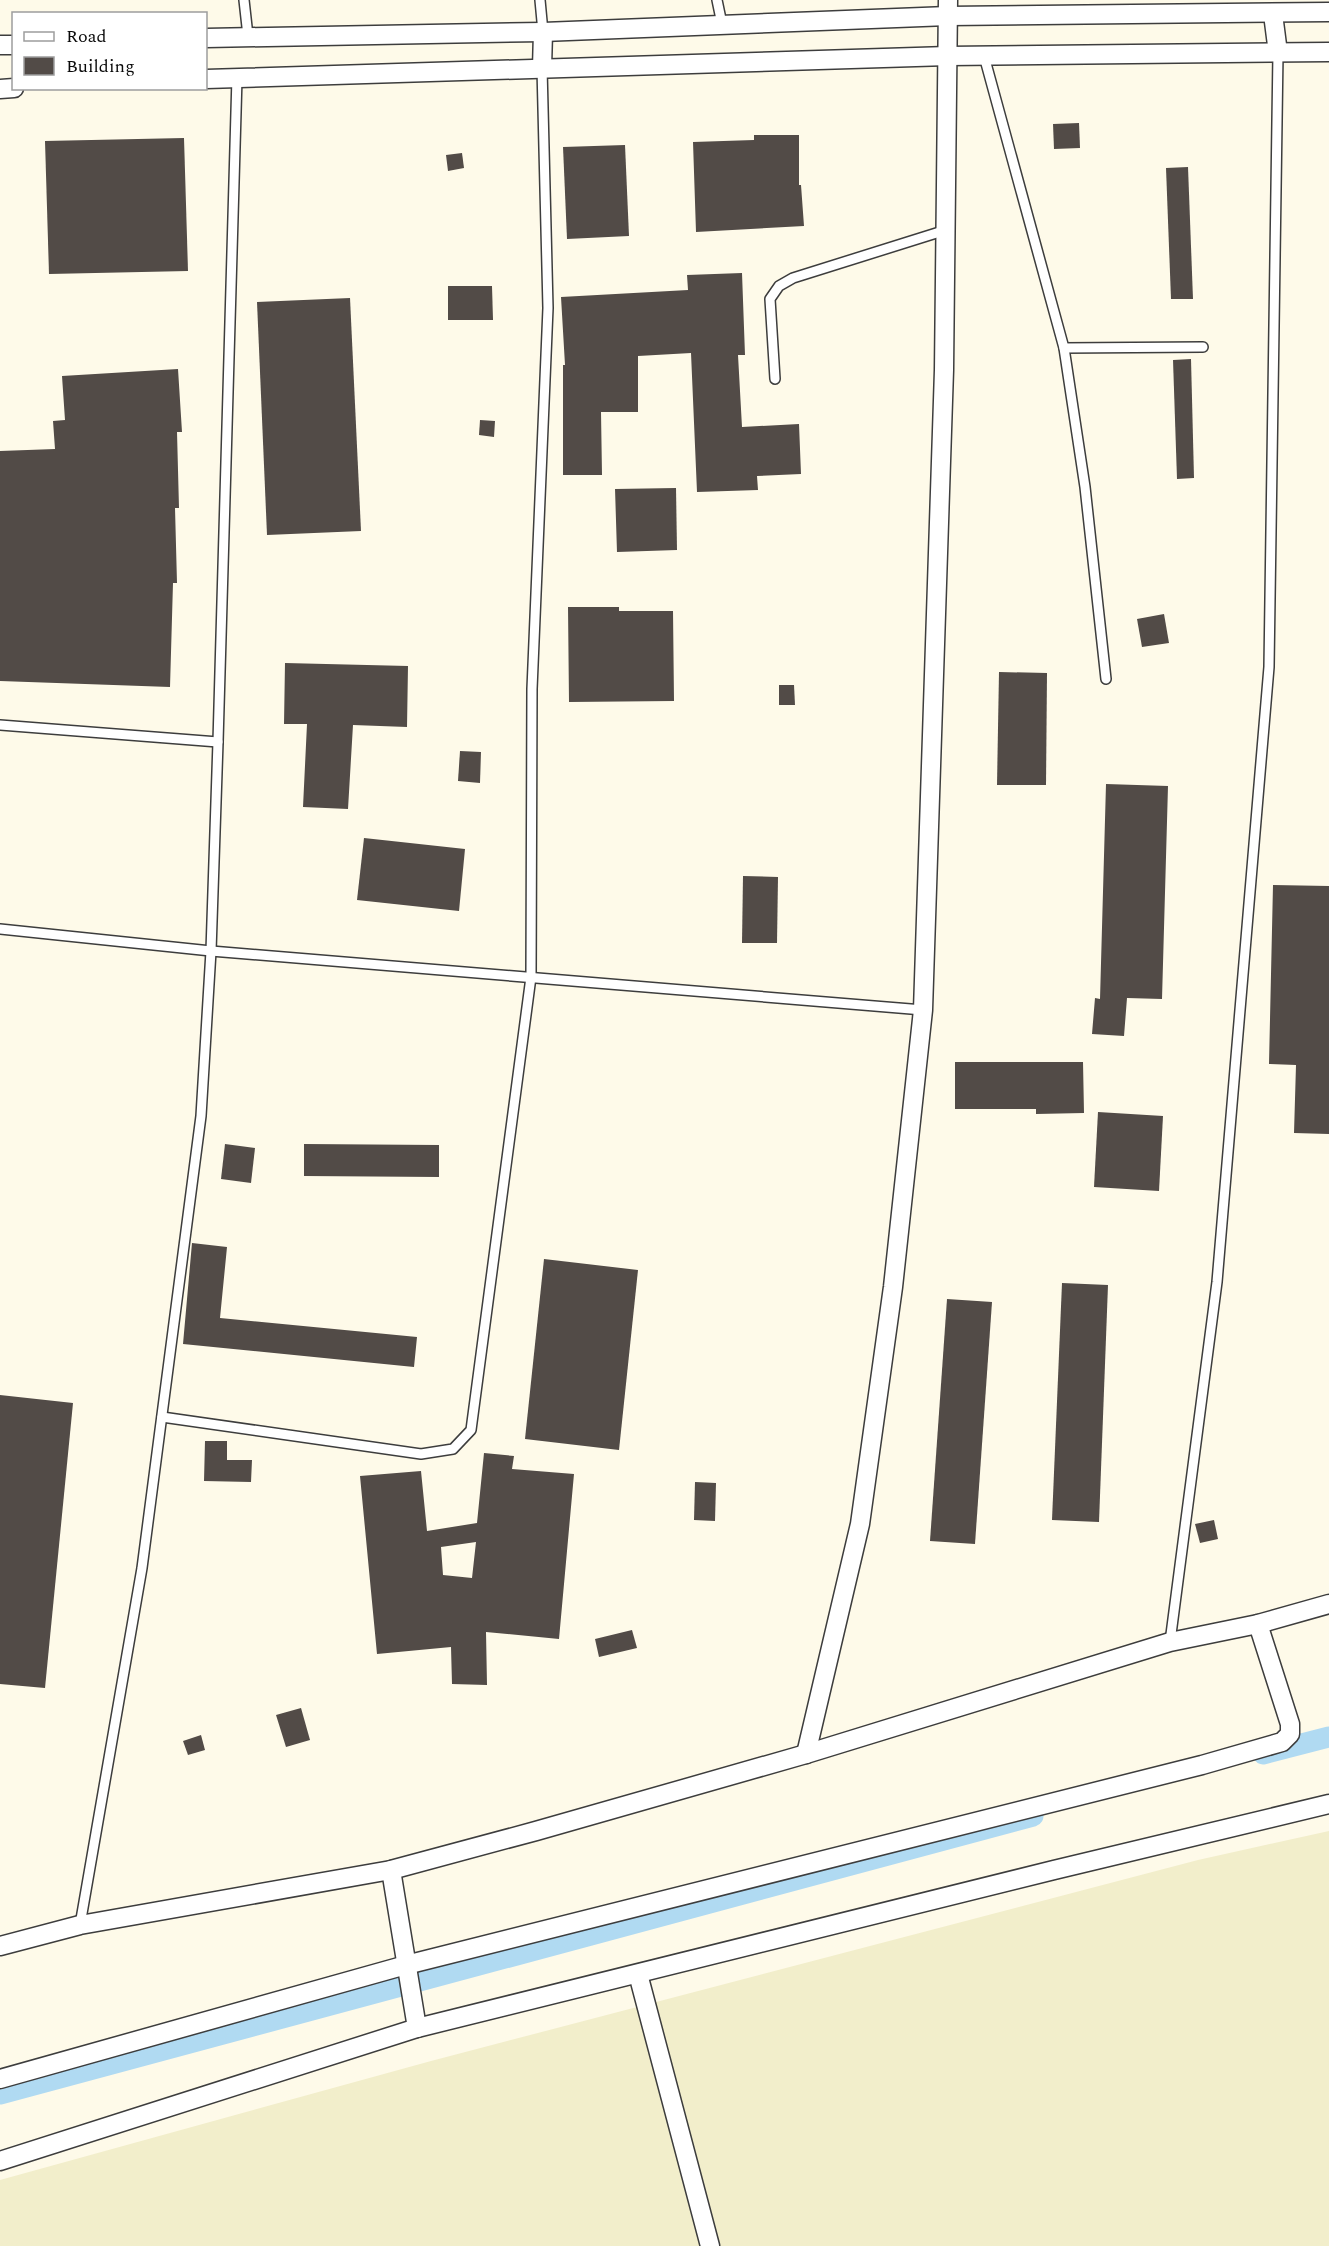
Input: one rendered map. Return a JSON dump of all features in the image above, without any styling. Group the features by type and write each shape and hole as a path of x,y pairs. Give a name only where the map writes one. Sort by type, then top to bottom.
{"street":[{"path":"207,38 543,32 722,24 948,8 1272,7 1329,12"},
{"path":"1272,7 1278,53"},
{"path":"806,1754 860,1524 893,1287 923,1010 944,382 948,8"},
{"path":"542,68 543,32"},
{"path":"207,79 948,56 1329,52"},
{"path":"0,1946 80,1925 391,1870 806,1754 1170,1642 1258,1624 1329,1604"},
{"path":"0,2079 406,1965 1202,1765 1282,1742 1290,1734 1290,1724 1258,1624"},
{"path":"0,2161 417,2028 1329,1804"},
{"path":"391,1870 417,2028"},
{"path":"638,1974 710,2246"}],"lane":[{"path":"244,0 248,36"},
{"path":"540,0 543,32"},
{"path":"717,0 722,24"},
{"path":"1170,1642 1217,1282 1269,667 1278,53"},
{"path":"984,56 1064,348 1085,487 1106,679"},
{"path":"162,1417 421,1454 453,1449 471,1430 531,977 532,689 548,308 542,68"},
{"path":"80,1925 142,1568 201,1116 211,951 237,77"},
{"path":"775,379 770,298 779,286 794,278 946,230"},
{"path":"1064,348 1203,347"},
{"path":"0,725 218,742"},
{"path":"0,929 211,951 923,1010"}],"shaded area":[{"path":"1329,1831 1329,2246 0,2246 0,2180 431,2061 1198,1860"}],"building":[{"path":"1079,123 1080,148 1054,149 1053,124"},
{"path":"754,135 799,135 799,185 801,185 804,226 696,232 693,142 754,140"},
{"path":"184,138 188,271 49,274 45,141"},
{"path":"625,145 629,236 567,239 563,147"},
{"path":"462,153 464,168 448,171 446,155"},
{"path":"1188,167 1193,299 1171,299 1166,168"},
{"path":"742,273 745,355 738,355 742,427 799,424 801,474 757,476 758,490 697,492 691,353 638,356 638,412 601,412 602,475 563,475 563,365 565,365 561,297 688,290 687,275"},
{"path":"448,286 492,286 493,320 448,320"},
{"path":"350,298 361,531 267,535 257,302"},
{"path":"1191,359 1194,478 1177,479 1173,360"},
{"path":"178,369 182,432 177,432 179,508 175,508 177,583 173,583 170,687 0,681 0,451 55,449 53,421 65,420 62,376"},
{"path":"480,420 495,421 494,437 479,435"},
{"path":"676,488 677,550 617,552 615,489"},
{"path":"568,607 619,607 619,611 673,611 674,701 569,702"},
{"path":"1164,614 1169,643 1142,647 1137,619"},
{"path":"285,663 408,666 407,727 353,725 348,809 303,807 307,724 284,724"},
{"path":"999,672 1047,673 1046,785 997,785"},
{"path":"779,685 794,685 795,705 779,705"},
{"path":"460,751 481,752 480,783 458,781"},
{"path":"1106,784 1168,786 1162,999 1127,998 1124,1036 1092,1034 1095,998 1100,999"},
{"path":"364,838 465,849 459,911 357,900"},
{"path":"743,876 778,877 777,943 742,943"},
{"path":"1273,885 1329,886 1329,1134 1294,1133 1296,1065 1269,1064"},
{"path":"955,1062 1083,1062 1084,1113 1036,1114 1036,1109 955,1109"},
{"path":"1098,1112 1163,1116 1159,1191 1094,1187"},
{"path":"225,1144 255,1148 251,1183 221,1179"},
{"path":"304,1144 439,1145 439,1177 304,1176"},
{"path":"192,1243 227,1247 220,1318 417,1337 414,1367 183,1344"},
{"path":"544,1259 638,1270 619,1450 525,1439"},
{"path":"1062,1283 1108,1285 1099,1522 1052,1520"},
{"path":"947,1299 992,1302 975,1544 930,1541"},
{"path":"0,1395 73,1403 45,1688 0,1684"},
{"path":"205,1441 227,1441 227,1460 252,1460 251,1482 204,1481"},
{"path":"484,1453 514,1456 512,1469 574,1474 559,1639 486,1632 487,1685 452,1684 451,1647 377,1654 360,1476 421,1471 427,1531 477,1523","holes":["476,1542 472,1578 443,1575 441,1547"]},
{"path":"695,1482 716,1483 715,1521 694,1520"},
{"path":"1214,1520 1218,1539 1200,1543 1195,1524"},
{"path":"632,1630 637,1648 599,1657 595,1639"},
{"path":"301,1708 310,1740 286,1747 276,1715"},
{"path":"201,1735 205,1750 188,1755 183,1741"}],"waterway":[{"path":"1263,1754 1329,1737"},
{"path":"0,2094 1033,1816"}]}
